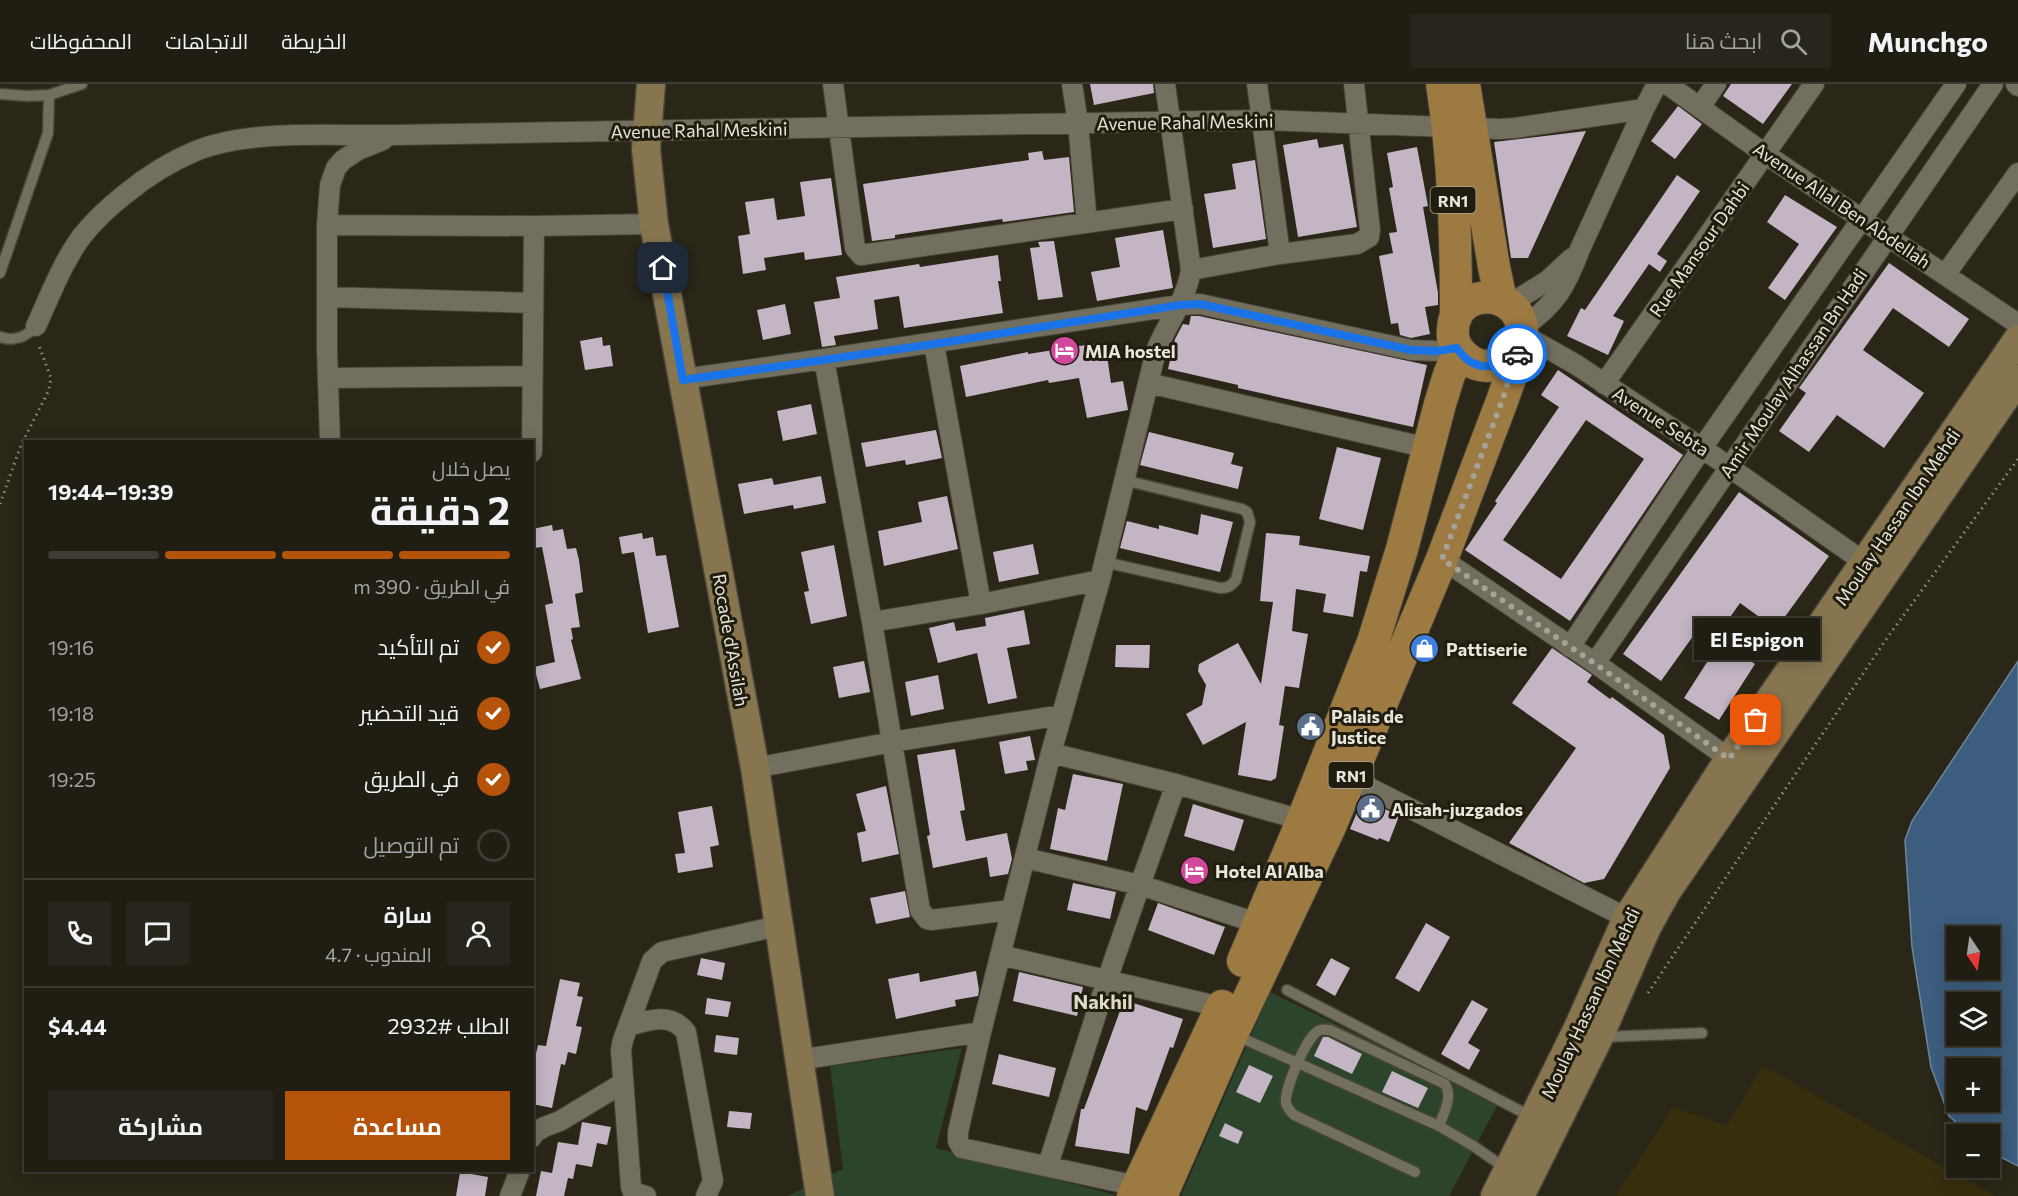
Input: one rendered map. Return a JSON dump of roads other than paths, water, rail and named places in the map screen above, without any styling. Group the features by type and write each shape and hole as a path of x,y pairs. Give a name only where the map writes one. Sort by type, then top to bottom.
{"main road":[{"name":"RN1","path":"1227,1021 1260,924 1316,824 1350,777 1442,559 1502,401 1515,322 1460,128 1442,84"},
{"name":"RN1","path":"1144,1193 1227,1021 1316,824 1402,549 1428,448 1458,350 1452,333 1456,317 1460,128 1464,84"},
{"path":"1456,317 1467,303 1484,297 1515,322 1514,355 1505,361 1486,366 1476,364 1458,350"}],"street":[{"name":"Rocade d'Assilah","path":"651,84 647,167 654,224 754,768 820,1196"},
{"path":"833,84 855,248 861,255 1183,209"},
{"path":"1072,84 1087,223"},
{"path":"1144,1193 1048,1166 965,1150 959,1144 958,1132 1011,910 1051,753 1102,571 1148,383 1161,339 1180,305 1191,270 1164,84"},
{"path":"1257,84 1280,254"},
{"path":"1191,270 1280,254 1357,244 1369,237 1359,123 1353,84"},
{"path":"1515,322 1541,315 1551,305 1571,272 1644,108 1657,84"},
{"name":"Avenue Allal Ben Abdellah","path":"1667,84 1766,154 2018,324"},
{"path":"1700,107 1716,84"},
{"name":"Rue Mansour Dahbi","path":"1604,384 1814,84"},
{"path":"1570,647 1702,448 1956,84"},
{"name":"Amir Moulay Alhassan Bn Hadi","path":"1594,663 1993,84"},
{"name":"Avenue Rahal Meskini","path":"34,328 62,268 82,236 108,208 171,162 201,149 237,141 276,136 1262,120 1515,128 1644,108"},
{"path":"330,440 327,225 330,185 336,168 343,160 358,150 394,135"},
{"path":"1946,275 2018,172"},
{"path":"327,225 654,224"},
{"path":"532,440 534,226"},
{"path":"1515,322 1547,281 1580,249"},
{"path":"328,297 533,303"},
{"path":"683,380 934,344 1180,305 1200,304 1411,350 1458,350"},
{"name":"Avenue Sebta","path":"1515,322 1702,448 1874,570"},
{"name":"Moulay Hassan Ibn Mehdi","path":"1520,1196 1589,1033 1627,918 1740,766 1874,570 2018,339"},
{"path":"934,344 981,604"},
{"path":"824,359 872,622 920,910 927,919 936,920 1011,910"},
{"path":"328,378 532,376"},
{"name":"Moulay Hassan Ibn Mehdi","path":"1874,570 2018,380"},
{"path":"1148,383 1428,448"},
{"path":"1442,559 1740,766"},
{"path":"872,622 981,604 1102,571"},
{"path":"754,768 892,742 1062,716"},
{"path":"1051,753 1176,784 1316,824"},
{"name":"Moulay Hassan Ibn Mehdi","path":"1495,1196 1534,1119 1589,1033 1667,891 1740,766"},
{"path":"1350,777 1627,918"},
{"path":"1048,1166 1107,980 1176,784"},
{"path":"1025,858 1140,885 1260,924"},
{"path":"646,1196 633,1192 631,1186 621,1050 654,957 662,952 778,926"},
{"path":"1000,955 1107,980 1227,1021"},
{"path":"628,1026 656,1018 672,1020 681,1025 686,1032 713,1181 706,1196"},
{"path":"798,1060 981,1032"},
{"path":"534,1133 560,1121 623,1083"},
{"path":"510,1196 519,1172"}],"lane":[{"path":"0,94 49,96 82,84"},
{"path":"0,273 48,133 49,96"},
{"path":"0,337 14,339 26,335 34,328"},
{"path":"1102,571 1227,588 1236,580 1248,534 1250,517 1242,509 1124,480"},
{"path":"1287,990 1534,1119"},
{"path":"1227,1021 1298,1063 1439,1126 1508,1170"},
{"path":"1414,1172 1294,1115 1288,1110 1287,1095 1298,1063 1313,1035 1320,1030 1330,1030 1444,1084 1449,1097 1439,1126"},
{"path":"1589,1033 1701,1033"}],"water":[{"path":"2018,661 2018,1166 2000,1157 2000,1124 1958,1124 1948,1112 2000,1112 2000,1058 1946,1058 1946,1108 1931,1067 1912,947 1905,840 1912,821"}],"place":[{"name":"MIA hostel","path":"1064,351"},
{"name":"Pattiserie","path":"1425,649"},
{"name":"El Espigon","path":"1756,720"},
{"name":"Palais de Justice","path":"1310,726"},
{"name":"Alisah-juzgados","path":"1370,809"},
{"name":"Hotel Al Alba","path":"1194,871"}],"district":[{"name":"Nakhil","path":"1103,1001"}]}
